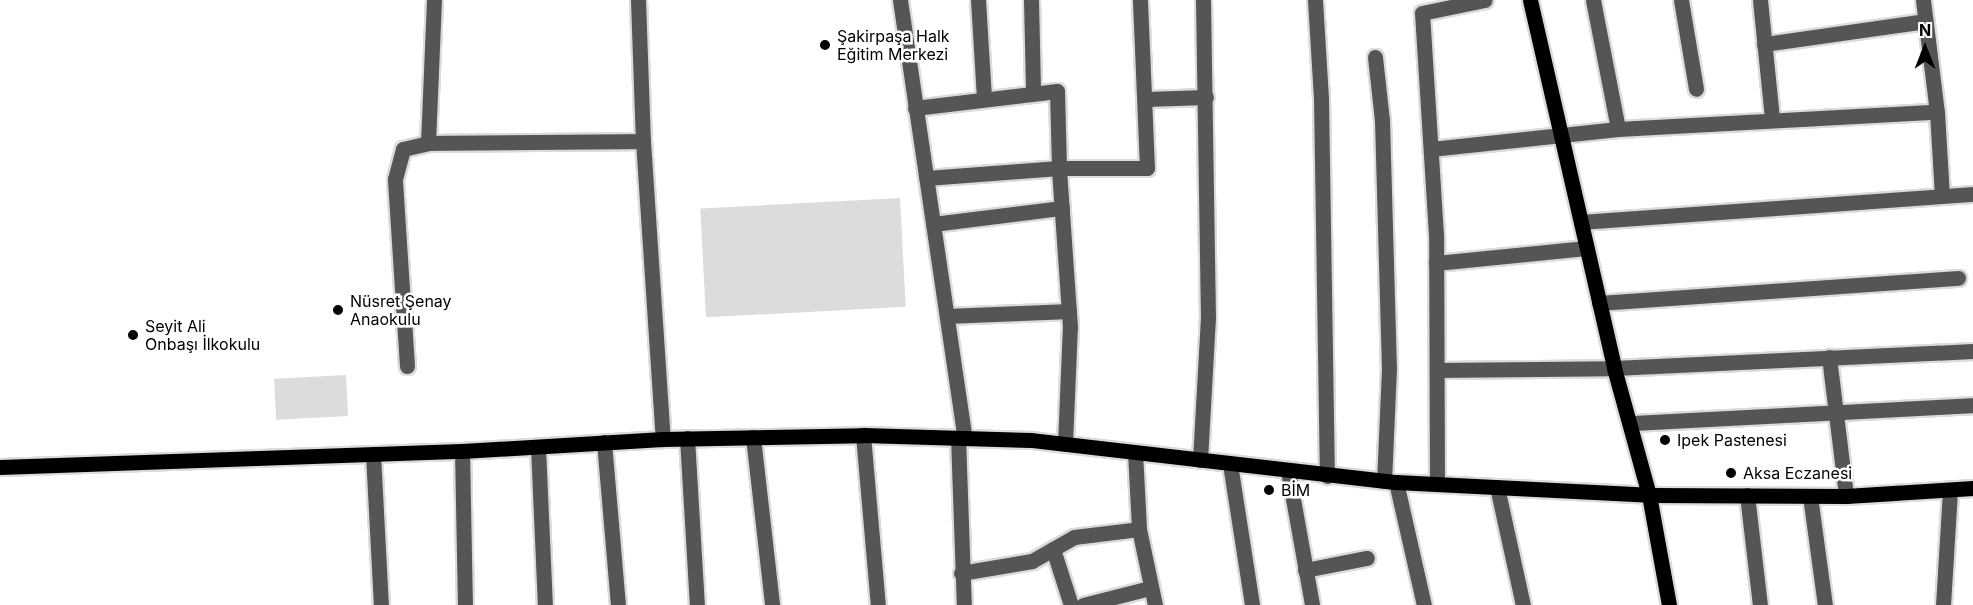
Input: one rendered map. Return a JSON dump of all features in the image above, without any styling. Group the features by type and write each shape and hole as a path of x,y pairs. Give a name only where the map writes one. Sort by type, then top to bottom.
{"main road":[{"path":"1530,0 1614,368 1649,495 1669,605"},
{"path":"0,467 462,451 687,438 863,435 1065,444 1390,482 1649,495 1846,496 1973,489"}],"street":[{"path":"428,143 434,0"},
{"path":"638,0 642,141 663,439"},
{"path":"900,0 947,316 962,438 961,573 964,605"},
{"path":"978,0 984,98"},
{"path":"1031,0 1033,91"},
{"path":"926,178 1059,168 1147,168 1146,99 1140,0"},
{"path":"1200,460 1208,319 1203,0"},
{"path":"1315,0 1321,99 1327,476"},
{"path":"1437,484 1436,263 1422,13 1485,0"},
{"path":"1593,0 1618,129"},
{"path":"1681,0 1696,89"},
{"path":"1760,0 1772,119"},
{"path":"1923,0 1937,112 1942,195"},
{"path":"1764,44 1925,21"},
{"path":"1375,57 1382,120 1390,482 1424,605"},
{"path":"915,108 1033,91 1057,91 1059,168 1069,311 1065,444"},
{"path":"1146,99 1206,97"},
{"path":"1431,149 1618,129 1937,112"},
{"path":"407,366 395,179 403,148 428,143 642,141"},
{"path":"1581,222 1973,194"},
{"path":"933,224 1062,208"},
{"path":"1436,263 1587,248"},
{"path":"1599,303 1958,278"},
{"path":"947,316 1069,311"},
{"path":"1437,370 1614,368 1973,351"},
{"path":"1829,357 1846,496"},
{"path":"1630,423 1836,415 1973,405"},
{"path":"863,435 878,605"},
{"path":"753,437 772,605"},
{"path":"687,438 697,605"},
{"path":"604,442 618,605"},
{"path":"538,447 545,605"},
{"path":"462,451 465,605"},
{"path":"1135,452 1139,529 1155,605"},
{"path":"373,454 381,605"},
{"path":"1230,464 1252,605"},
{"path":"1288,471 1312,605"},
{"path":"1497,487 1524,605"},
{"path":"1943,605 1950,490"},
{"path":"1747,495 1760,605"},
{"path":"1810,496 1825,605"},
{"path":"961,573 1032,561 1074,537 1139,529"},
{"path":"1053,549 1071,605"},
{"path":"1305,570 1367,558"},
{"path":"1083,605 1150,588"}],"shaded area":[{"path":"900,198 906,307 706,317 700,208"},
{"path":"346,375 348,416 276,420 274,379"}],"place":[{"name":"Şakirpaşa Halk Eğitim Merkezi","path":"825,45"},
{"name":"Nüsret Şenay Anaokulu","path":"338,310"},
{"name":"Seyit Ali Onbaşı İlkokulu","path":"133,335"},
{"name":"Ipek Pastenesi","path":"1665,440"},
{"name":"Aksa Eczanesi","path":"1731,473"},
{"name":"BİM","path":"1269,490"}]}
